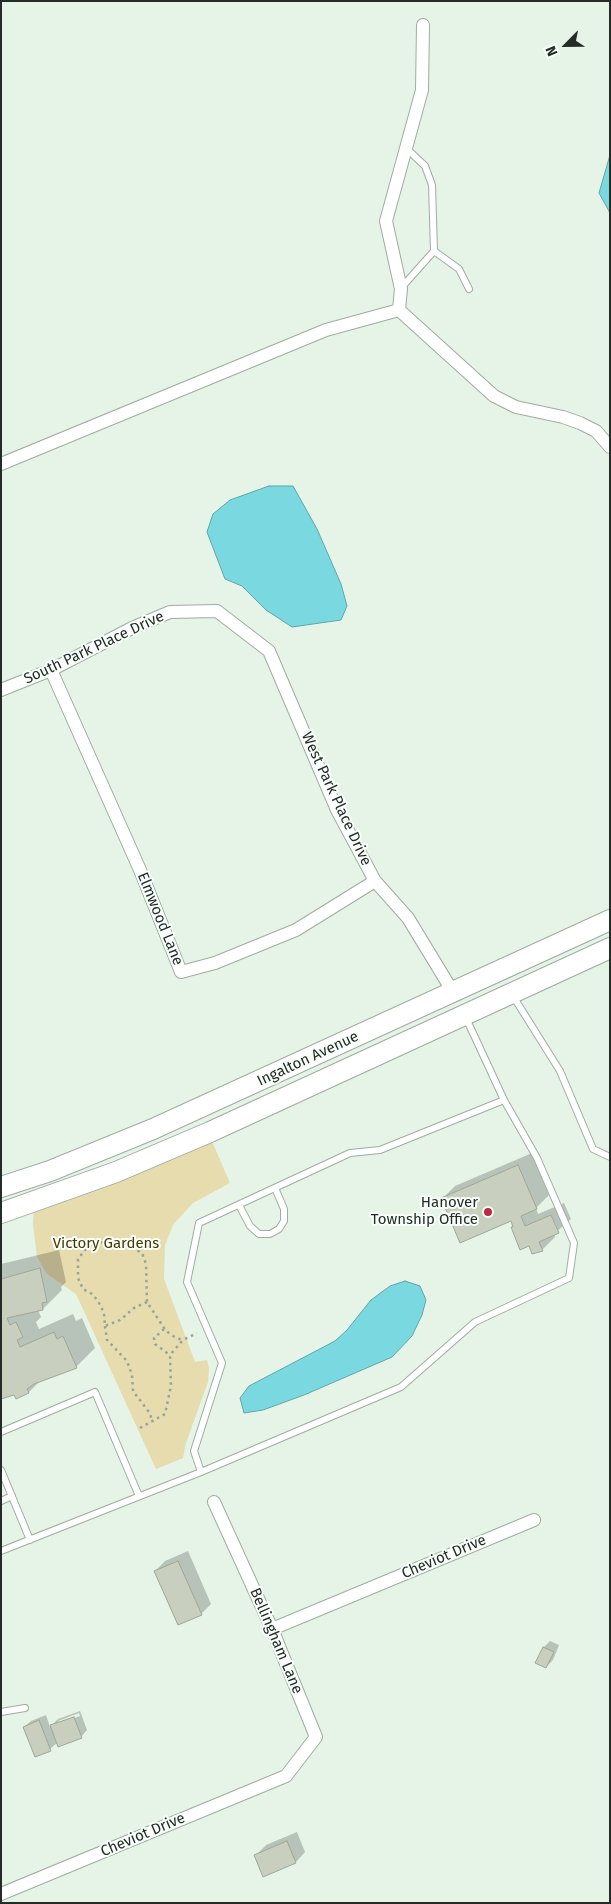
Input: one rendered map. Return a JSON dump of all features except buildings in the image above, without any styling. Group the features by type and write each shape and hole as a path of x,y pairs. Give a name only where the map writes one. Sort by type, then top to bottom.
{"main road":[{"name":"Ingalton Avenue","path":"1,1187 50,1171 153,1130 610,920"},
{"name":"Ingalton Avenue","path":"1,1213 70,1190 159,1154 610,948"},
{"path":"453,992 465,1014"}],"street":[{"path":"398,310 401,289 386,221 422,90 423,25"},
{"path":"398,310 494,396 516,407 563,417 580,423 596,431 610,447"},
{"path":"1,464 326,330 398,310"},
{"name":"South Park Place Drive","path":"1,690 51,670 132,628 170,612 217,611"},
{"name":"West Park Place Drive","path":"217,611 269,651 337,810 375,880 408,918 453,992"},
{"name":"Elmwood Lane","path":"51,670 140,870 181,972 215,963 296,930 375,880"},
{"name":"Bellingham Lane","path":"214,1502 272,1629 316,1737 286,1776"},
{"name":"Cheviot Drive","path":"272,1629 534,1520"},
{"name":"Cheviot Drive","path":"1,1894 286,1776"}],"lane":[{"path":"401,289 434,250 432,184 425,166 406,148"},
{"path":"434,250 459,269 469,290"},
{"path":"511,993 560,1071 593,1148 610,1157"},
{"path":"1,1551 201,1472 401,1387 475,1322 570,1278 574,1243 538,1158 504,1100 465,1014"},
{"path":"201,1472 194,1451 222,1363 187,1282 199,1223 350,1153 380,1150 504,1100"},
{"path":"238,1205 250,1226 259,1234 270,1234 279,1228 284,1221 284,1209 275,1188"},
{"path":"1,1432 95,1392 139,1496"},
{"path":"1,1470 30,1540"},
{"path":"1,1501 12,1496"},
{"path":"1,1712 25,1708"}],"path":[{"path":"153,1422 149,1412 133,1391 132,1375 127,1361 107,1340 104,1313 98,1301 83,1288 78,1278 78,1259 93,1243 120,1241 142,1253 146,1264 147,1302 164,1329 176,1338 183,1340"},
{"path":"104,1326 120,1320 134,1308 147,1302"},
{"path":"164,1329 154,1338 155,1344 170,1356"},
{"path":"140,1428 165,1414 171,1386 170,1356 183,1340 197,1333"}],"green space":[{"name":"Victory Gardens","path":"211,1139 230,1183 193,1203 173,1225 165,1245 164,1279 195,1362 207,1360 209,1368 208,1382 186,1443 183,1458 156,1469 76,1294 47,1274 37,1257 33,1224 34,1210"}],"water":[{"path":"610,155 610,213 599,193"},
{"path":"269,486 293,486 317,529 341,584 347,606 341,620 292,627 266,610 242,586 225,579 207,532 213,514 230,500"},
{"path":"405,1281 420,1286 426,1300 422,1315 412,1336 392,1357 304,1395 263,1410 244,1413 240,1398 249,1386 335,1341 347,1330 371,1300 390,1286"}],"place":[{"name":"Hanover Township Office","path":"488,1212"}]}
